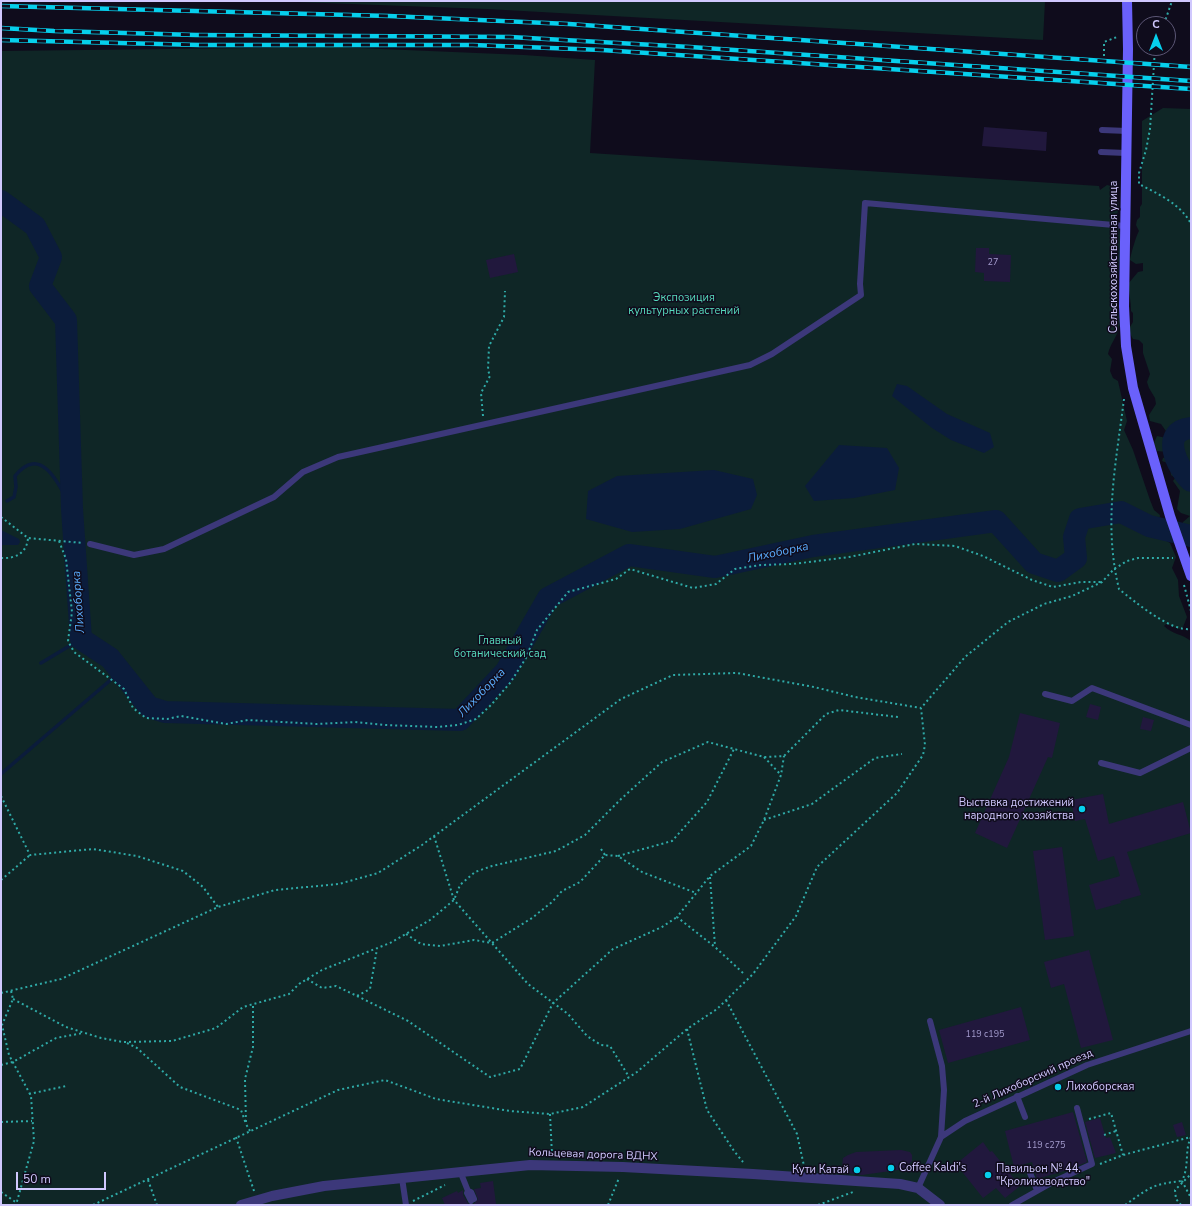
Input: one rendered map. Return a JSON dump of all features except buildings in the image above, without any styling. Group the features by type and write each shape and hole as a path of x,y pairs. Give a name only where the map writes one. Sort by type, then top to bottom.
{"main road":[{"name":"Сельскохозяйственная улица","path":"1127,1 1127,131 1124,306 1126,346 1133,388 1170,516 1191,576"}],"street":[{"name":"Кольцевая дорога ВДНХ","path":"241,1205 272,1196 305,1189 402,1178 461,1174 530,1165 623,1167 900,1184 918,1188 940,1205"}],"lane":[{"path":"1102,130 1127,131"},
{"path":"1101,152 1126,154"},
{"path":"90,544 134,555 164,549 274,497 303,472 338,456 750,365 772,354 861,295 860,284 865,203 1125,226"},
{"path":"1045,694 1072,701 1092,688 1191,725"},
{"path":"1101,763 1140,773 1191,748"},
{"path":"918,1188 941,1137 944,1090 942,1066 930,1021"},
{"name":"2-й Лихоборский проезд","path":"941,1137 965,1121 1087,1065 1191,1031"},
{"path":"1017,1096 1025,1117"},
{"path":"1012,1205 1037,1190 1092,1164 1077,1108"},
{"path":"1028,1168 1037,1190"},
{"path":"461,1174 468,1191 467,1193 472,1200"},
{"path":"402,1178 405,1204"}],"path":[{"path":"1167,16 1172,1"},
{"path":"1104,56 1104,42 1117,37 1117,30"},
{"path":"1137,189 1139,184 1139,173 1146,150 1150,129 1155,56"},
{"path":"1139,184 1161,195 1186,213 1191,224"},
{"path":"484,423 481,393 490,376 488,370 489,346 504,317 505,291"},
{"path":"1125,393 1110,500 1110,530 1114,569 1119,589 1133,601 1162,620 1183,630 1191,629"},
{"path":"1,517 28,538 90,544"},
{"path":"1,558 11,559 22,553 28,545 28,538"},
{"path":"60,541 66,559 72,612 68,641 74,652 124,689 133,708 146,718 167,719 181,716 226,724 248,720 317,724 356,722 384,725 438,726 458,725 476,719 491,706 510,683 526,658 536,630 568,592 616,579 630,570 693,588 716,584 735,570 760,565 793,564 850,557 915,544 955,546 983,556 1032,580 1053,587 1081,582 1102,582"},
{"path":"93,1205 338,1090 385,1080 436,1099 510,1111 550,1114 583,1107 629,1077 687,1029 716,1009 753,974 796,916 817,867 896,792 923,755 925,745 921,708 965,657 1008,622 1044,604 1072,596 1102,582 1114,569 1127,561 1138,558 1184,559"},
{"path":"1,993 61,979 218,907 275,890 339,884 378,873 434,836 621,699 673,675 737,673 814,687 854,697 921,708"},
{"path":"307,980 322,988 336,986 408,1021 490,1077 520,1069 553,1003 613,949 662,927 677,917 710,876 751,846 764,820 781,775 784,756 826,714 839,710 898,717"},
{"path":"13,999 66,1027 101,1038 126,1042 172,1041 216,1028 243,1006 289,994 322,970 390,943 430,920 454,900 460,885 475,872 492,866 556,852 585,835 621,798 662,762 708,742 764,757 784,756"},
{"path":"605,855 618,856 672,841 708,802 734,749"},
{"path":"764,820 812,804 875,758 902,754"},
{"path":"764,757 781,775"},
{"path":"1,796 30,855"},
{"path":"434,836 454,900 528,984 568,1014 587,1036 601,1045 610,1046 629,1077"},
{"path":"601,849 605,855"},
{"path":"1,880 30,855 93,850 137,856 183,871 203,887 218,907"},
{"path":"406,934 421,944 440,946 474,940 492,943 532,918 552,902 562,891 580,882 605,855"},
{"path":"618,856 642,872 696,893"},
{"path":"710,876 715,947"},
{"path":"677,917 715,947 743,973"},
{"path":"357,996 370,989 378,953 377,948"},
{"path":"1,1192 17,1204 34,1141 29,1094 9,1055 2,1025 13,999 11,991"},
{"path":"726,1000 797,1134 805,1168"},
{"path":"246,1124 245,1079 253,1047 253,1004"},
{"path":"687,1029 707,1110 745,1165"},
{"path":"1,1065 13,1062 56,1038 84,1032"},
{"path":"126,1042 137,1048 180,1087 241,1110 250,1130"},
{"path":"29,1094 66,1086"},
{"path":"1081,1121 1111,1113 1123,1155"},
{"path":"550,1114 552,1156"},
{"path":"1,1122 32,1121"},
{"path":"1104,1134 1116,1131"},
{"path":"236,1137 254,1192"},
{"path":"1094,1167 1123,1155 1191,1137 1188,1149 1188,1168 1182,1182"},
{"path":"608,1205 623,1167"},
{"path":"405,1204 461,1174"},
{"path":"1182,1205 1176,1199 1175,1194 1177,1186 1191,1174"},
{"path":"148,1180 157,1205"},
{"path":"1182,1182 1191,1198"},
{"path":"1125,1205 1150,1188 1159,1184 1182,1182"},
{"path":"818,1205 858,1190"}],"green space":[{"path":"270,1 1045,1 1043,40 487,9"},
{"name":"Главный ботанический сад","path":"335,47 524,55 595,60 590,153 1099,186 1100,190 1107,185 1115,187 1119,205 1116,221 1119,229 1121,248 1116,297 1120,324 1108,354 1112,359 1110,371 1113,378 1118,381 1127,421 1124,430 1133,450 1154,510 1160,515 1159,523 1165,540 1170,543 1176,557 1172,568 1178,580 1179,596 1187,617 1183,627 1179,629 1166,624 1164,626 1170,631 1191,641 1191,1205 1,1205 1,51"},
{"path":"1163,108 1191,109 1191,544 1184,541 1180,530 1183,522 1190,516 1181,513 1177,509 1180,491 1173,481 1175,478 1171,475 1170,464 1162,461 1163,458 1169,456 1167,452 1157,451 1154,443 1157,436 1166,438 1168,434 1161,424 1150,421 1149,415 1156,404 1155,398 1147,382 1150,374 1143,353 1143,344 1139,340 1133,339 1128,330 1133,322 1133,313 1131,311 1128,284 1138,272 1143,271 1143,263 1136,264 1130,260 1139,231 1136,225 1137,220 1140,217 1140,207 1142,204 1142,121"}],"water":[{"path":"897,384 907,386 947,414 990,433 994,447 984,453 951,440 932,428 892,396"},
{"path":"839,445 887,448 899,468 895,490 854,498 814,501 805,486"},
{"path":"714,470 753,479 757,495 751,509 680,529 632,532 586,519 588,491 617,476"},
{"path":"1,530 19,539 20,542 18,545 1,545"}],"waterway":[{"name":"Лихоборка","path":"1,201 35,226 51,257 40,286 66,320 72,509 81,639 110,658 149,707 165,712 460,720 506,671 548,598 629,555 715,567 813,546 996,521 1034,563 1058,571 1076,558 1074,537 1080,519 1121,512 1149,526 1191,536"},
{"name":"Лихоборка","path":"1191,428 1181,431 1176,436 1173,443 1176,459 1191,481"},
{"path":"7,501 14,497 16,487 15,476 25,467 34,464 42,466 50,472 72,509"},
{"path":"41,663 81,639"},
{"path":"1,774 121,671"}],"railway":[{"path":"1,6 389,16 569,24 1191,67"},
{"path":"1,28 196,35 510,37 690,47 1191,81"},
{"path":"1,40 199,45 473,45 602,50 1191,89"}],"place":[{"name":"Выставка достижений народного хозяйства","path":"1082,809"},
{"name":"Лихоборская","path":"1058,1087"},
{"name":"Coffee Kaldi's","path":"891,1168"},
{"name":"Кути Катай","path":"857,1170"},
{"name":"Павильон № 44. \"Кролиководство\"","path":"988,1175"}],"park label":[{"name":"Экспозиция культурных растений","path":"684,304"}]}
